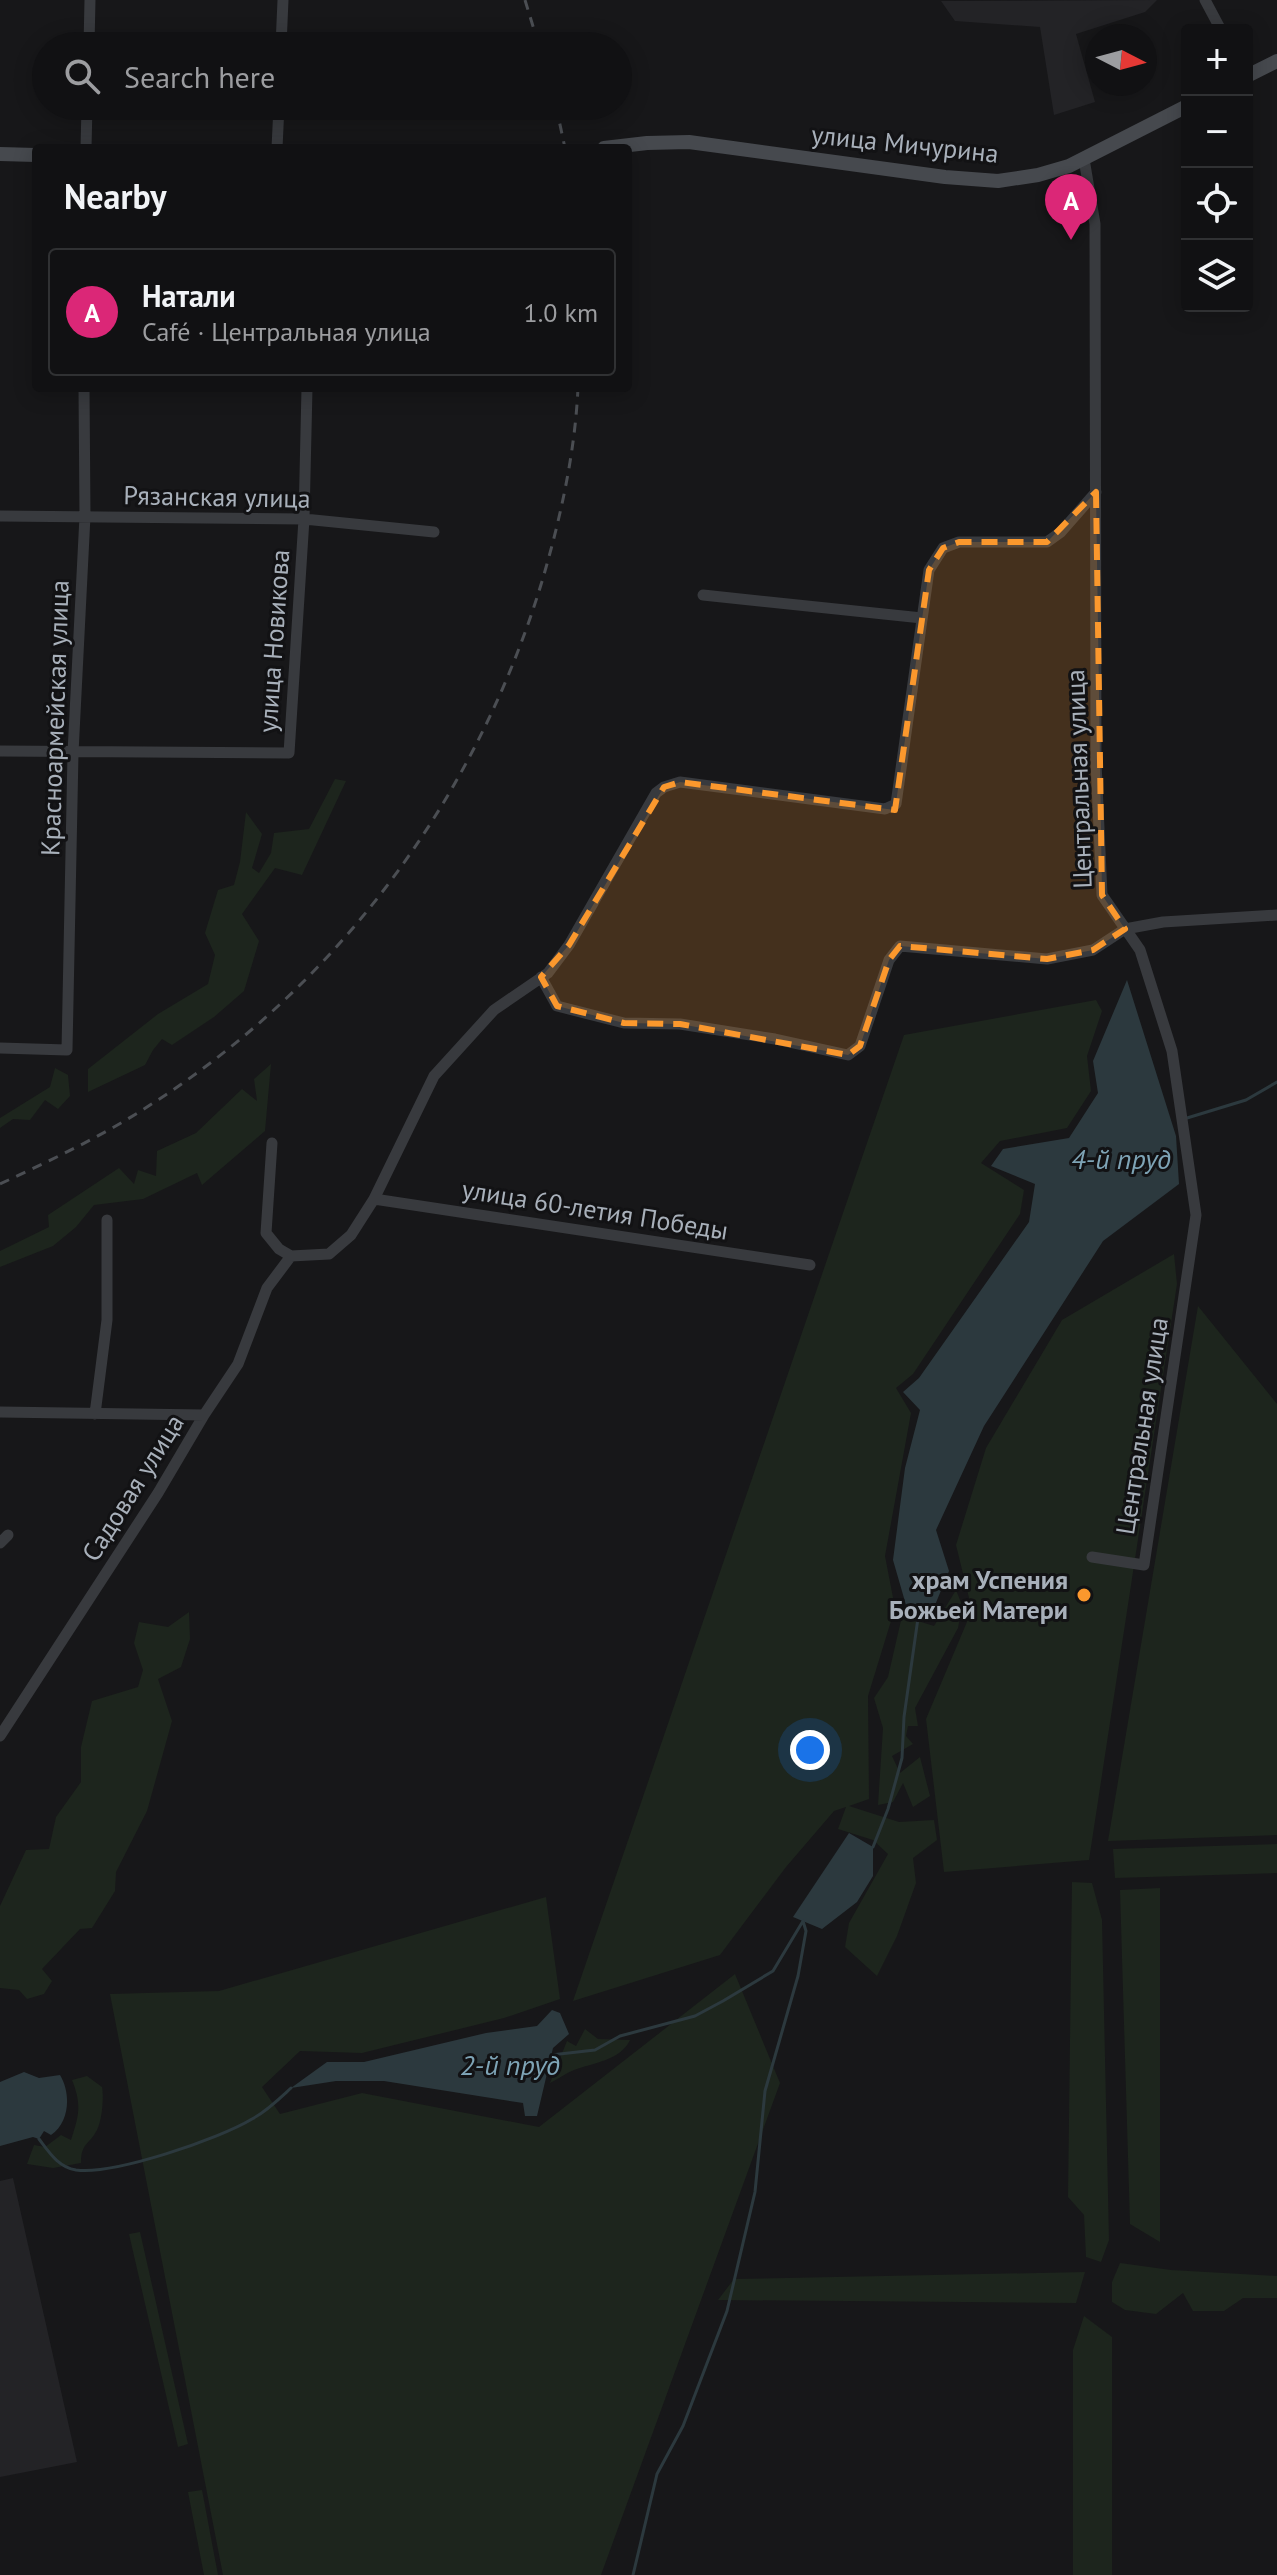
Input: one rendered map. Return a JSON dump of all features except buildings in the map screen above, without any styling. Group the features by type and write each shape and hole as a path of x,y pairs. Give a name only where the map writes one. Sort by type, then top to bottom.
{"main road":[{"path":"1253,73 1277,61"},
{"name":"улица Мичурина","path":"632,146 689,142 945,177 998,181 1038,175 1084,159 1181,109"},
{"path":"0,154 32,155"}],"street":[{"path":"89,32 90,0"},
{"path":"282,32 283,0"},
{"path":"1205,0 1218,24"},
{"path":"86,144 87,120"},
{"path":"277,144 278,120"},
{"name":"Центральная улица","path":"1084,159 1095,224 1096,762 1102,895 1140,950 1172,1051 1196,1215 1144,1565 1092,1557"},
{"name":"Красноармейская улица","path":"0,1048 67,1050 73,753 85,516 84,392"},
{"name":"улица Новикова","path":"73,753 289,753 304,519 307,392"},
{"path":"272,1143 266,1233 279,1249 291,1256 329,1254 351,1235 374,1199 434,1076 494,1010 548,973 569,945 656,793 680,782 885,809 896,804 929,570 943,548 959,542 1047,542 1061,532 1096,492"},
{"name":"Рязанская улица","path":"0,516 304,519 434,532"},
{"path":"703,595 922,618"},
{"path":"0,751 73,753"},
{"path":"541,977 557,1006 587,1014 624,1023 680,1024 848,1055 860,1046 889,960 900,946 1047,959 1093,950 1125,929 1163,922 1277,915"},
{"name":"улица 60-летия Победы","path":"374,1199 810,1265"},
{"path":"95,1414 107,1320 107,1220"},
{"name":"Садовая улица","path":"0,1736 238,1364 267,1288 291,1256"},
{"path":"0,1412 204,1415"}],"highlighted area":[{"path":"1096,492 1102,895 1125,929 1093,950 1047,959 900,946 889,960 860,1046 848,1055 680,1024 624,1023 557,1006 548,993 541,977 569,945 664,787 680,782 895,810 929,570 943,548 959,542 1047,542"}],"shaded area":[{"path":"1157,0 1145,12 1107,24 1085,24 1085,31 1076,34 1085,66 1085,96 1093,96 1095,102 1054,115 1040,27 955,21 941,1"},
{"path":"335,779 346,781 302,875 275,868 242,914 259,941 244,991 214,1017 172,1045 162,1039 145,1065 88,1092 88,1069 158,1014 208,984 215,955 205,933 218,890 234,885 246,812 262,834 252,868 259,873 271,853 274,833 309,829"},
{"path":"1096,1000 1102,1011 1087,1056 1091,1091 1067,1128 1000,1141 981,1163 1024,1190 1020,1214 913,1374 896,1388 911,1413 885,1556 895,1608 868,1696 869,1799 849,1806 899,1822 934,1820 937,1840 913,1858 916,1883 897,1936 877,1976 845,1947 849,1923 888,1854 873,1840 838,1829 846,1807 834,1811 786,1867 720,1955 573,2001 904,1035"},
{"path":"271,1064 265,1131 202,1185 197,1173 143,1199 94,1205 76,1227 53,1246 0,1267 0,1251 49,1227 48,1215 119,1168 134,1184 138,1170 156,1176 157,1151 196,1133 242,1089 257,1101 254,1079"},
{"path":"55,1068 68,1075 70,1096 58,1109 45,1100 30,1120 13,1119 0,1128 0,1118 50,1087"},
{"path":"1174,1254 1177,1284 1089,1860 944,1872 926,1719 972,1610 956,1545 986,1448 1062,1320"},
{"path":"1198,1306 1277,1404 1277,1835 1108,1841"},
{"path":"956,1590 962,1605 958,1628 915,1708 918,1726 908,1726 906,1736 913,1744 892,1756 900,1773 920,1757 930,1796 913,1807 903,1783 893,1802 878,1805 883,1728 874,1698 888,1677 902,1616 934,1626"},
{"path":"189,1612 190,1639 181,1667 158,1679 172,1721 147,1811 116,1872 115,1891 92,1928 80,1929 42,1969 52,1981 44,1994 27,1999 19,1990 0,1988 0,1906 26,1850 49,1849 56,1817 81,1782 81,1747 92,1701 138,1687 143,1670 134,1643 139,1622 168,1627"},
{"path":"1277,1844 1277,1873 1115,1878 1113,1849"},
{"path":"1072,1882 1092,1883 1102,1920 1109,2240 1101,2262 1086,2257 1084,2215 1068,2197"},
{"path":"1160,1888 1160,2242 1130,2224 1120,1890"},
{"path":"546,1897 560,1999 504,2018 362,2053 300,2051 262,2087 280,2114 362,2093 539,2127 735,1974 780,2083 601,2575 223,2575 110,1994 219,1991"},
{"path":"585,2029 598,2039 630,2040 613,2056 571,2071 550,2083 567,2041 576,2046"},
{"path":"87,2076 102,2087 103,2103 99,2126 84,2148 81,2163 53,2168 27,2164 34,2145 45,2147 61,2135 71,2140 78,2110 72,2080"},
{"path":"13,2178 77,2462 0,2477 0,2181"},
{"path":"140,2232 188,2444 178,2447 129,2234"},
{"path":"1120,2263 1171,2270 1277,2276 1277,2298 1243,2298 1224,2311 1193,2311 1183,2293 1156,2314 1125,2310 1112,2302 1112,2282"},
{"path":"1085,2272 1076,2303 718,2300 734,2279"},
{"path":"1084,2316 1112,2337 1112,2575 1073,2575 1073,2350"},
{"path":"202,2490 218,2575 204,2575 188,2492"}],"water":[{"name":"4-й пруд","path":"1127,980 1176,1136 1179,1184 1103,1241 984,1426 936,1530 949,1571 933,1610 908,1612 893,1560 905,1468 920,1410 903,1392 919,1378 1029,1222 1035,1184 991,1166 1003,1149 1069,1138 1098,1093 1093,1061"},
{"path":"849,1833 873,1847 873,1876 857,1902 822,1929 793,1917"},
{"name":"2-й пруд","path":"552,2010 560,2013 569,2034 553,2048 537,2116 525,2116 523,2103 384,2081 336,2081 291,2088 327,2062 364,2062 486,2033 537,2026"},
{"path":"24,2072 39,2078 60,2075 67,2098 65,2115 51,2135 44,2131 39,2139 33,2137 0,2146 0,2082"}],"waterway":[{"path":"1187,1118 1246,1100 1277,1082"},
{"path":"873,1847 888,1809 902,1758 904,1717 919,1611"},
{"path":"551,2055 595,2050 620,2036 695,2016 773,1971 803,1921"},
{"path":"633,2575 657,2474 683,2426 727,2311 755,2192 765,2091 798,1976 806,1931 803,1921"},
{"path":"39,2139 64,2166 76,2170 115,2167 166,2154 237,2127 273,2105 291,2088"}],"railway":[{"path":"525,0 535,32"},
{"path":"559,120 564,144"},
{"path":"0,1184 114,1127 219,1056 283,1002 341,942 394,877 441,807 481,734 516,657 543,578 561,508 574,436 578,392"}],"place":[{"name":"Натали","path":"1071,240"},
{"name":"храм Успения Божьей Матери","path":"1084,1595"}]}
